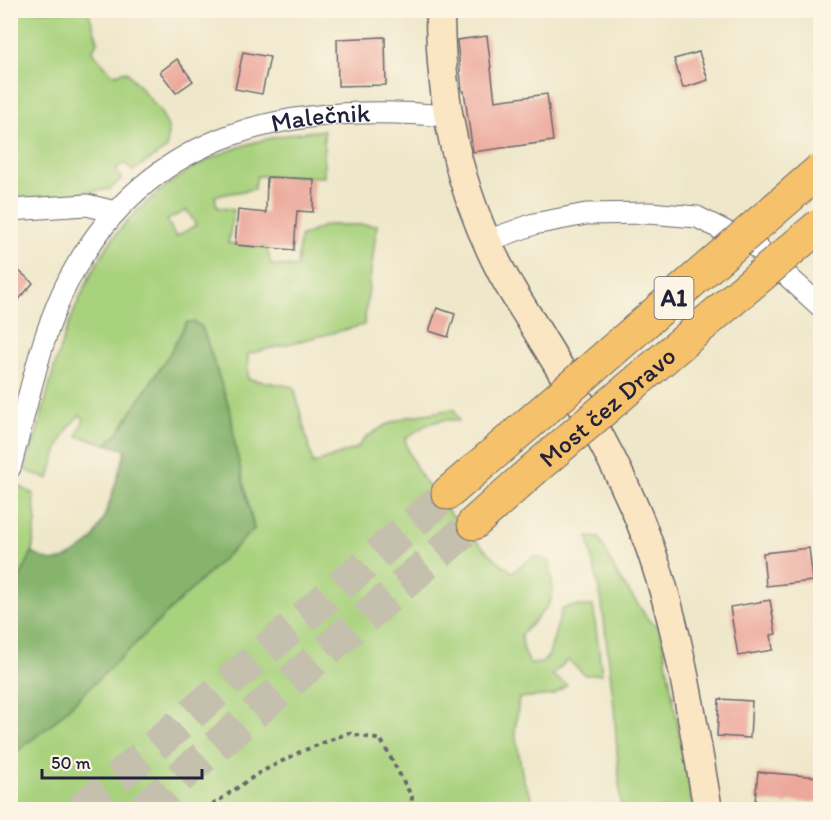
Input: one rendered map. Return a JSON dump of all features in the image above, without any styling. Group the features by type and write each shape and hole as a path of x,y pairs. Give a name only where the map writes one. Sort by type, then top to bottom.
{"highway":[{"name":"Most čez Dravo","path":"448,493 820,170"},
{"name":"Most čez Dravo","path":"474,524 532,471 820,225"}],"street":[{"path":"440,10 440,43 447,116 456,160 466,192 503,274 613,460 648,540 663,585 686,683 708,810"},
{"name":"Malečnik","path":"10,468 51,323 72,273 115,212 161,172 217,140 247,129 308,117 356,113 418,113 447,116"},
{"path":"10,210 87,205 115,212"},
{"path":"488,243 498,237 534,225 586,214 649,213 696,217 756,247 820,306"}],"path":[{"path":"205,810 259,773 300,752 348,733 381,740 412,797 411,810"}],"green space":[{"path":"11,11 88,11 98,41 92,51 113,75 126,71 160,111 168,127 167,148 133,171 125,163 116,168 121,179 110,189 11,203"},
{"path":"324,130 324,177 257,176 254,189 215,196 217,207 234,210 228,243 267,248 271,265 297,267 300,237 326,225 377,225 364,325 248,354 248,379 294,387 313,464 357,448 365,438 384,426 407,417 454,409 459,421 437,421 405,439 410,456 420,474 465,530 512,572 535,556 550,561 551,599 521,635 524,651 530,664 542,663 549,655 562,609 572,606 593,606 602,674 585,675 568,660 552,675 567,685 553,695 519,698 515,731 523,779 537,809 11,810 11,756 52,724 254,529 235,445 231,413 202,327 187,322 168,356 118,433 106,444 77,436 84,419 80,415 64,436 56,453 49,479 25,470 57,360 76,306 108,245 138,210 161,190 210,159 236,148 293,134","holes":["187,210 196,225 176,237 167,220"]},
{"path":"187,322 194,322 202,327 231,413 235,445 254,529 52,724 11,756 11,597 32,552 44,559 60,560 72,555 93,539 108,507 126,450 106,444 118,433 168,356"},
{"path":"19,486 33,494 36,522 32,552 11,597 11,500"},
{"path":"588,537 599,538 618,576 650,622 657,625 662,638 693,809 621,809 614,706 602,603"}],"building":[{"path":"487,36 495,101 547,94 553,141 473,152 464,91 462,91 457,40"},
{"path":"385,37 386,85 338,86 337,39"},
{"path":"243,52 270,57 262,94 235,89"},
{"path":"699,52 708,80 683,88 674,59"},
{"path":"177,59 193,81 176,93 160,72"},
{"path":"267,177 314,179 313,212 297,211 294,250 235,245 238,210 266,213"},
{"path":"10,263 33,283 10,310"},
{"path":"437,308 455,314 448,337 429,331"},
{"path":"809,548 813,581 766,586 763,553"},
{"path":"770,600 776,634 771,635 773,650 738,656 730,607"},
{"path":"719,699 752,701 750,738 717,736"},
{"path":"758,772 820,777 820,802 788,802 788,804 755,801"}],"tunnel":[{"path":"80,810 448,493"},
{"path":"142,810 474,523"}]}
